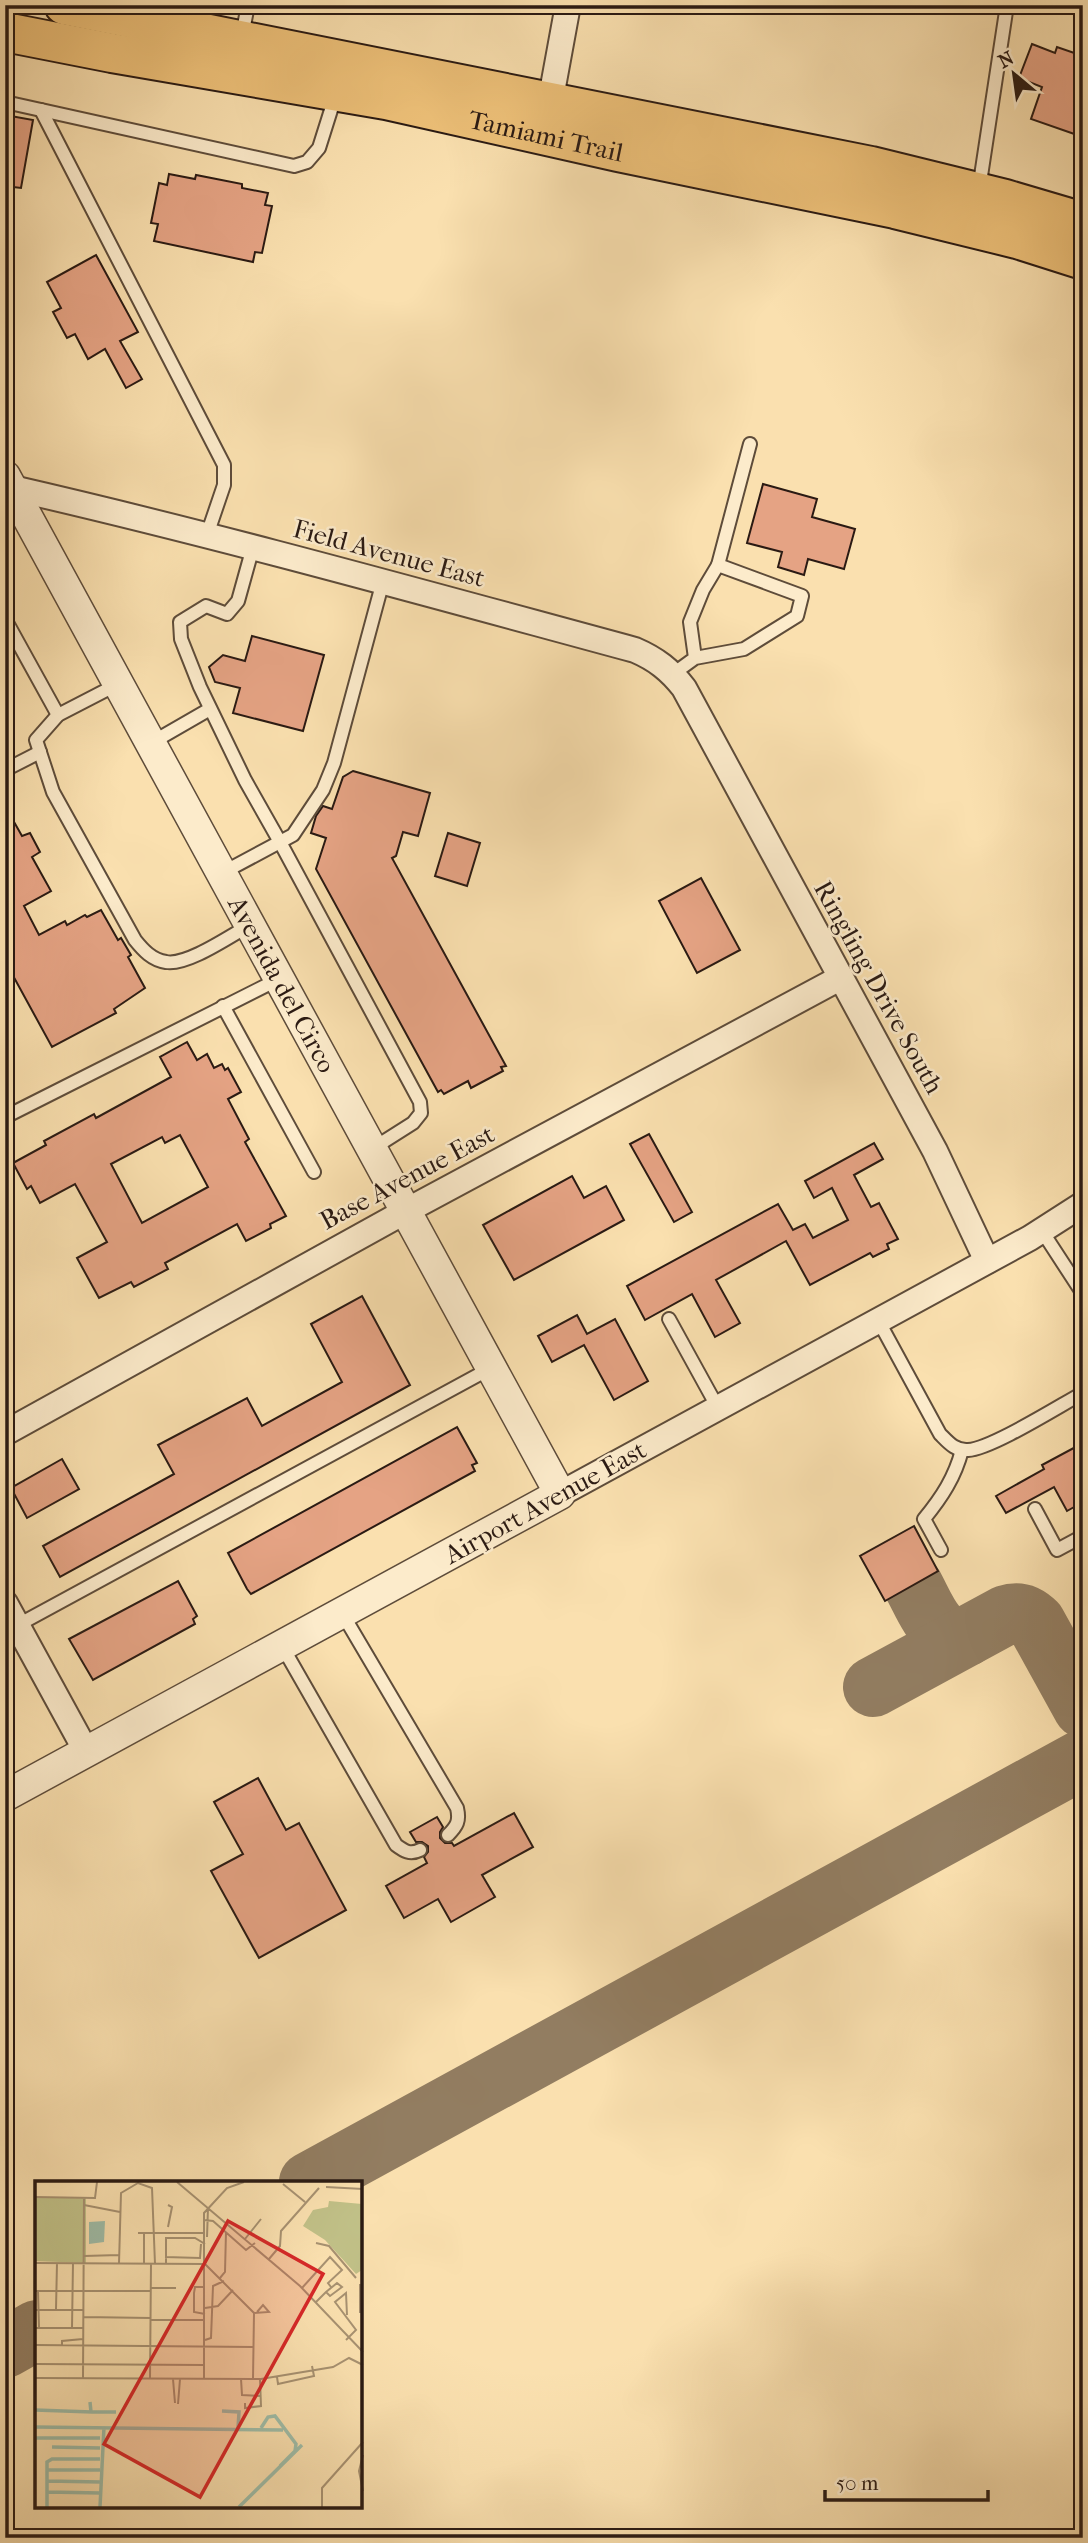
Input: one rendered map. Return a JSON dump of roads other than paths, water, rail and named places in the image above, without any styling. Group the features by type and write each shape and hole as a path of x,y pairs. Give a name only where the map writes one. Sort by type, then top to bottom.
{"main road":[{"name":"Tamiami Trail","path":"64,5 241,47 341,77 546,119 871,166 1083,260"},
{"name":"Tamiami Trail","path":"5,32 241,47"},
{"name":"Tamiami Trail","path":"974,210 1083,222"}],"street":[{"path":"546,119 568,5"},
{"name":"Field Avenue East","path":"7,485 383,581 635,650 652,658 673,674 684,688 714,744"},
{"name":"Avenida del Circo","path":"7,485 119,684 560,1494"},
{"name":"Ringling Drive South","path":"714,744 935,1151 987,1261"},
{"name":"Base Avenue East","path":"5,1433 406,1211 840,978"},
{"name":"Airport Avenue East","path":"5,1796 1042,1231 1083,1204"},
{"path":"5,1603 11,1629 86,1751"}],"lane":[{"path":"974,210 1007,5"},
{"path":"5,102 294,166 307,162 319,148 341,77"},
{"path":"41,110 224,465 223,485 207,535"},
{"path":"695,658 690,622 703,590 718,565 750,444"},
{"path":"253,547 238,601 227,614 206,606 180,622 181,639 210,709 245,780 420,1102 421,1113 413,1123 372,1149"},
{"path":"673,674 695,658 744,649 797,616 802,596 718,565"},
{"path":"222,873 293,835 323,790 383,581"},
{"path":"5,620 58,715"},
{"path":"119,684 58,715 36,740 53,792 135,940 146,954 165,962 183,961 250,925"},
{"path":"151,743 210,709"},
{"path":"5,770 40,752"},
{"path":"5,1117 279,978"},
{"path":"223,1006 314,1172"},
{"path":"1042,1231 1083,1294"},
{"path":"669,1319 718,1408"},
{"path":"878,1320 940,1434 953,1447 969,1451 989,1444 1083,1393"},
{"path":"11,1629 491,1368"},
{"path":"941,1550 924,1519 943,1496 958,1468 962,1450"},
{"path":"1035,1509 1057,1550 1083,1536"},
{"path":"342,1613 457,1808 459,1818 456,1827 448,1835"},
{"path":"281,1646 396,1845 413,1853 420,1850"}]}
